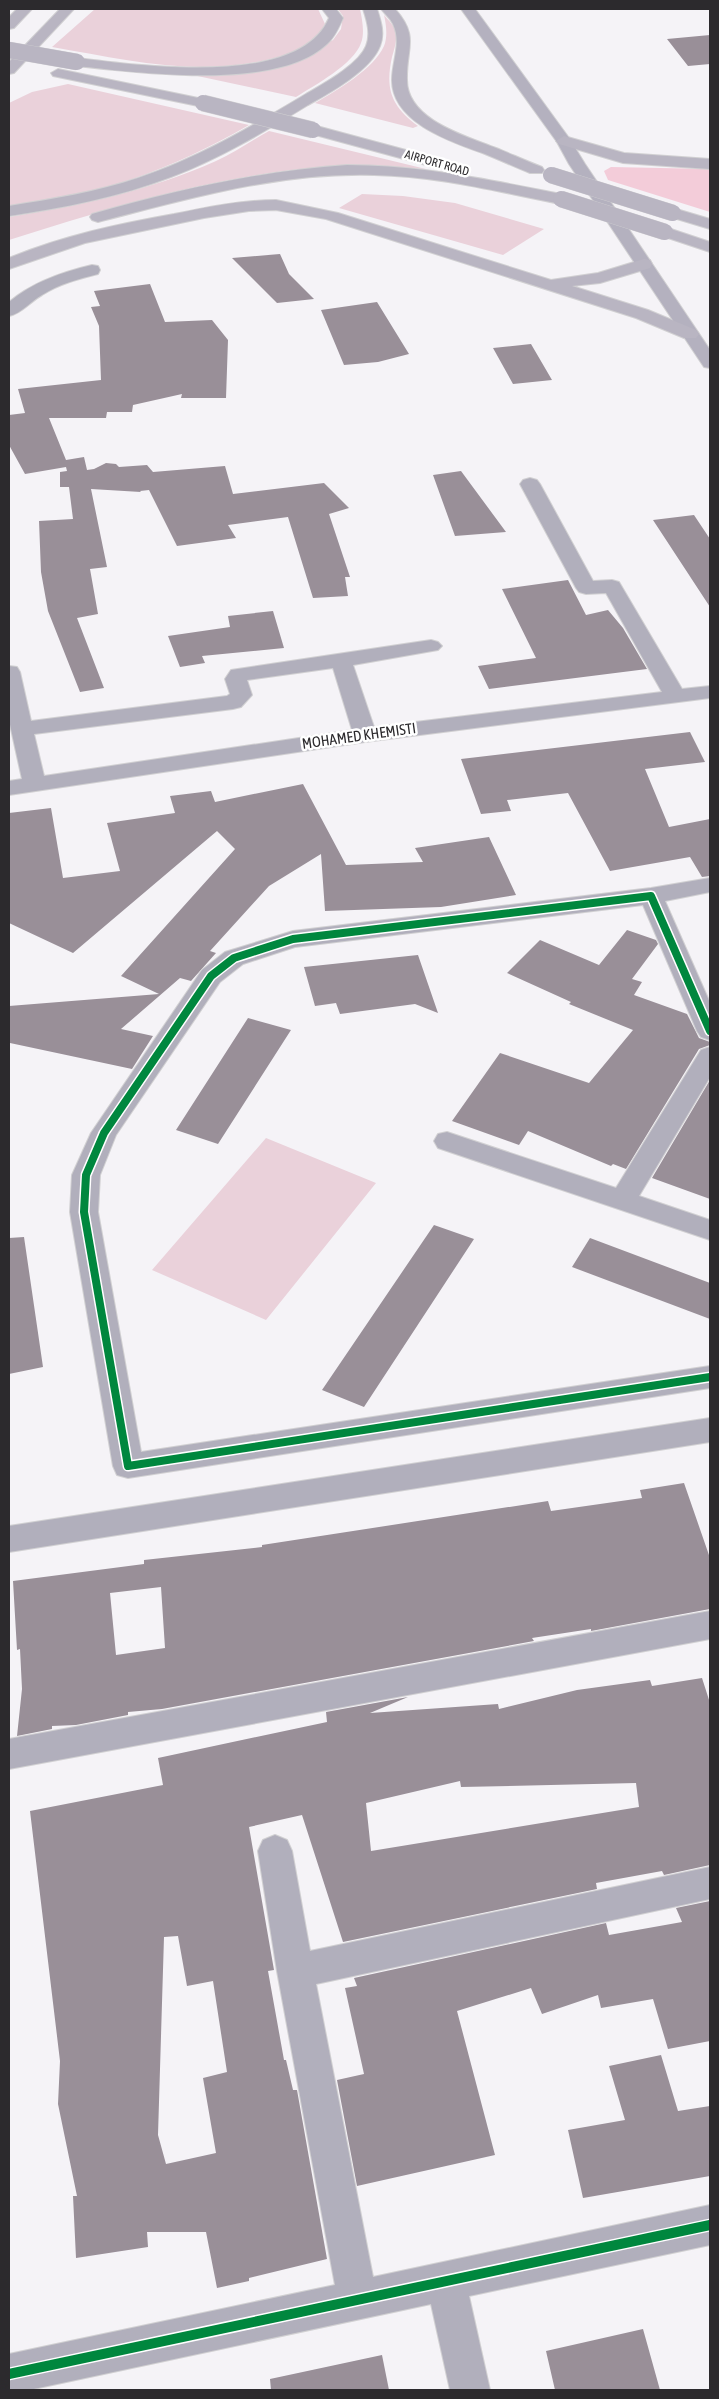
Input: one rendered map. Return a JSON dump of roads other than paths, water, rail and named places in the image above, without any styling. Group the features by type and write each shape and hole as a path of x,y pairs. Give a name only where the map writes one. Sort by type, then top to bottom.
{"highway":[{"path":"9,50 77,62 140,69 220,71 286,60 319,44 328,34 336,18 329,9"},
{"path":"9,210 76,200 147,181 250,134 319,93 360,63 372,49 376,30 370,9"},
{"path":"388,9 399,18 406,36 400,82 404,100 430,126 543,173 710,224"},
{"path":"9,25 22,10"},
{"path":"9,70 34,42 72,11"},
{"path":"77,62 200,92"},
{"path":"9,65 200,92 221,92 308,113"},
{"name":"AIRPORT ROAD","path":"200,92 313,130 450,166 561,200"},
{"path":"564,141 623,158"},
{"name":"AIRPORT ROAD","path":"431,144 543,173"},
{"path":"577,164 623,158 710,164"},
{"path":"32,238 78,223 224,185 276,176 349,170 438,177 561,200 710,247"},
{"path":"9,264 23,257 105,233 242,207 274,205 302,208 332,216 642,314 690,334"},
{"path":"550,284 600,278 644,264"}],"main road":[{"path":"468,9 564,141 577,164 710,363"}],"street":[{"path":"9,311 24,297 55,280 92,270"},
{"path":"530,484 586,588 612,586 675,696"},
{"path":"22,729 233,702 241,695 236,678 239,675 431,646"},
{"path":"342,660 365,735"},
{"path":"9,672 34,783"},
{"name":"MOHAMED KHEMISTI","path":"9,788 365,735 710,692"},
{"path":"710,885 651,896 293,939 234,958 211,976 104,1133 86,1175 84,1212 128,1466 710,1377"},
{"path":"651,896 710,1031"},
{"path":"622,1200 710,1056"},
{"path":"447,1141 710,1230"},
{"path":"9,1539 710,1430"},
{"path":"9,1754 710,1625"},
{"path":"275,1851 295,1971 358,2300"},
{"path":"295,1971 710,1883"},
{"path":"9,2369 446,2282 710,2225"},
{"path":"446,2282 470,2390"}]}
